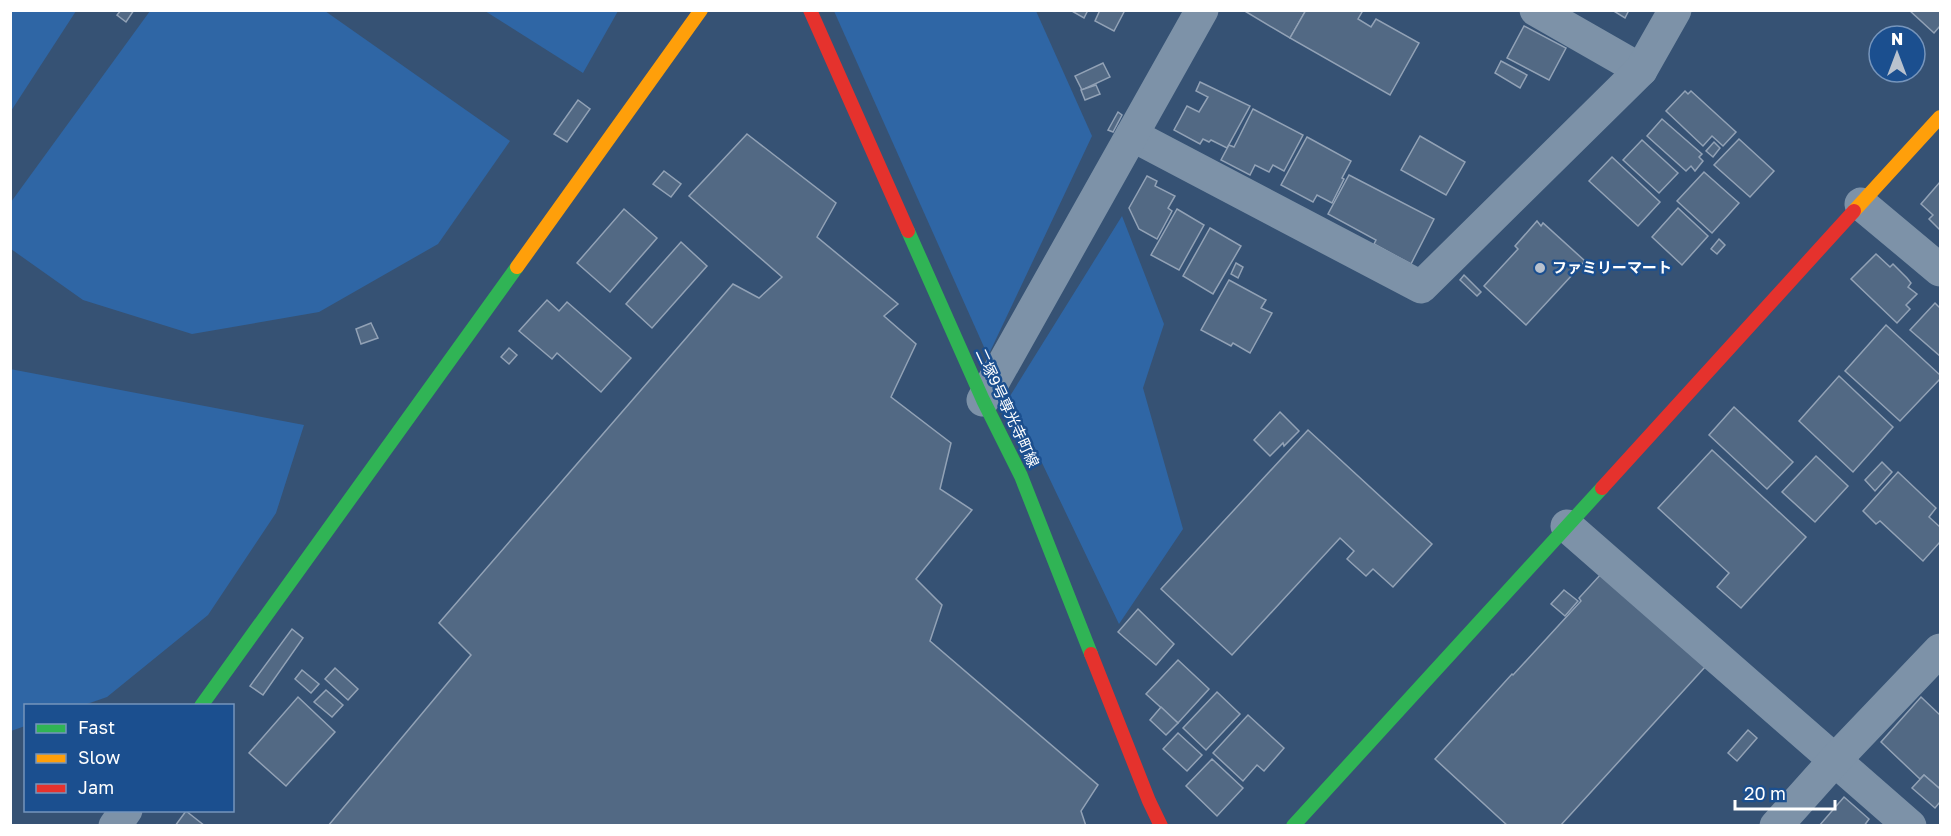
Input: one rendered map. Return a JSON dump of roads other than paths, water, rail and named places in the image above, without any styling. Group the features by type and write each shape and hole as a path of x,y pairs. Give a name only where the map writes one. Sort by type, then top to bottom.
{"street":[{"path":"202,704 701,10"},
{"name":"二塚9号専光寺町線","path":"810,10 983,400 1021,476 1149,801 1161,825"},
{"path":"983,400 1202,10"},
{"path":"1536,10 1641,70"},
{"path":"1132,135 1421,287 1641,70 1675,10"},
{"path":"1293,825 1941,117"},
{"path":"1861,204 1941,270"},
{"path":"1567,525 1910,825"},
{"path":"1776,825 1941,650"},
{"path":"115,825 125,812"}],"place":[{"name":"ファミリーマート","path":"1540,268"}]}
